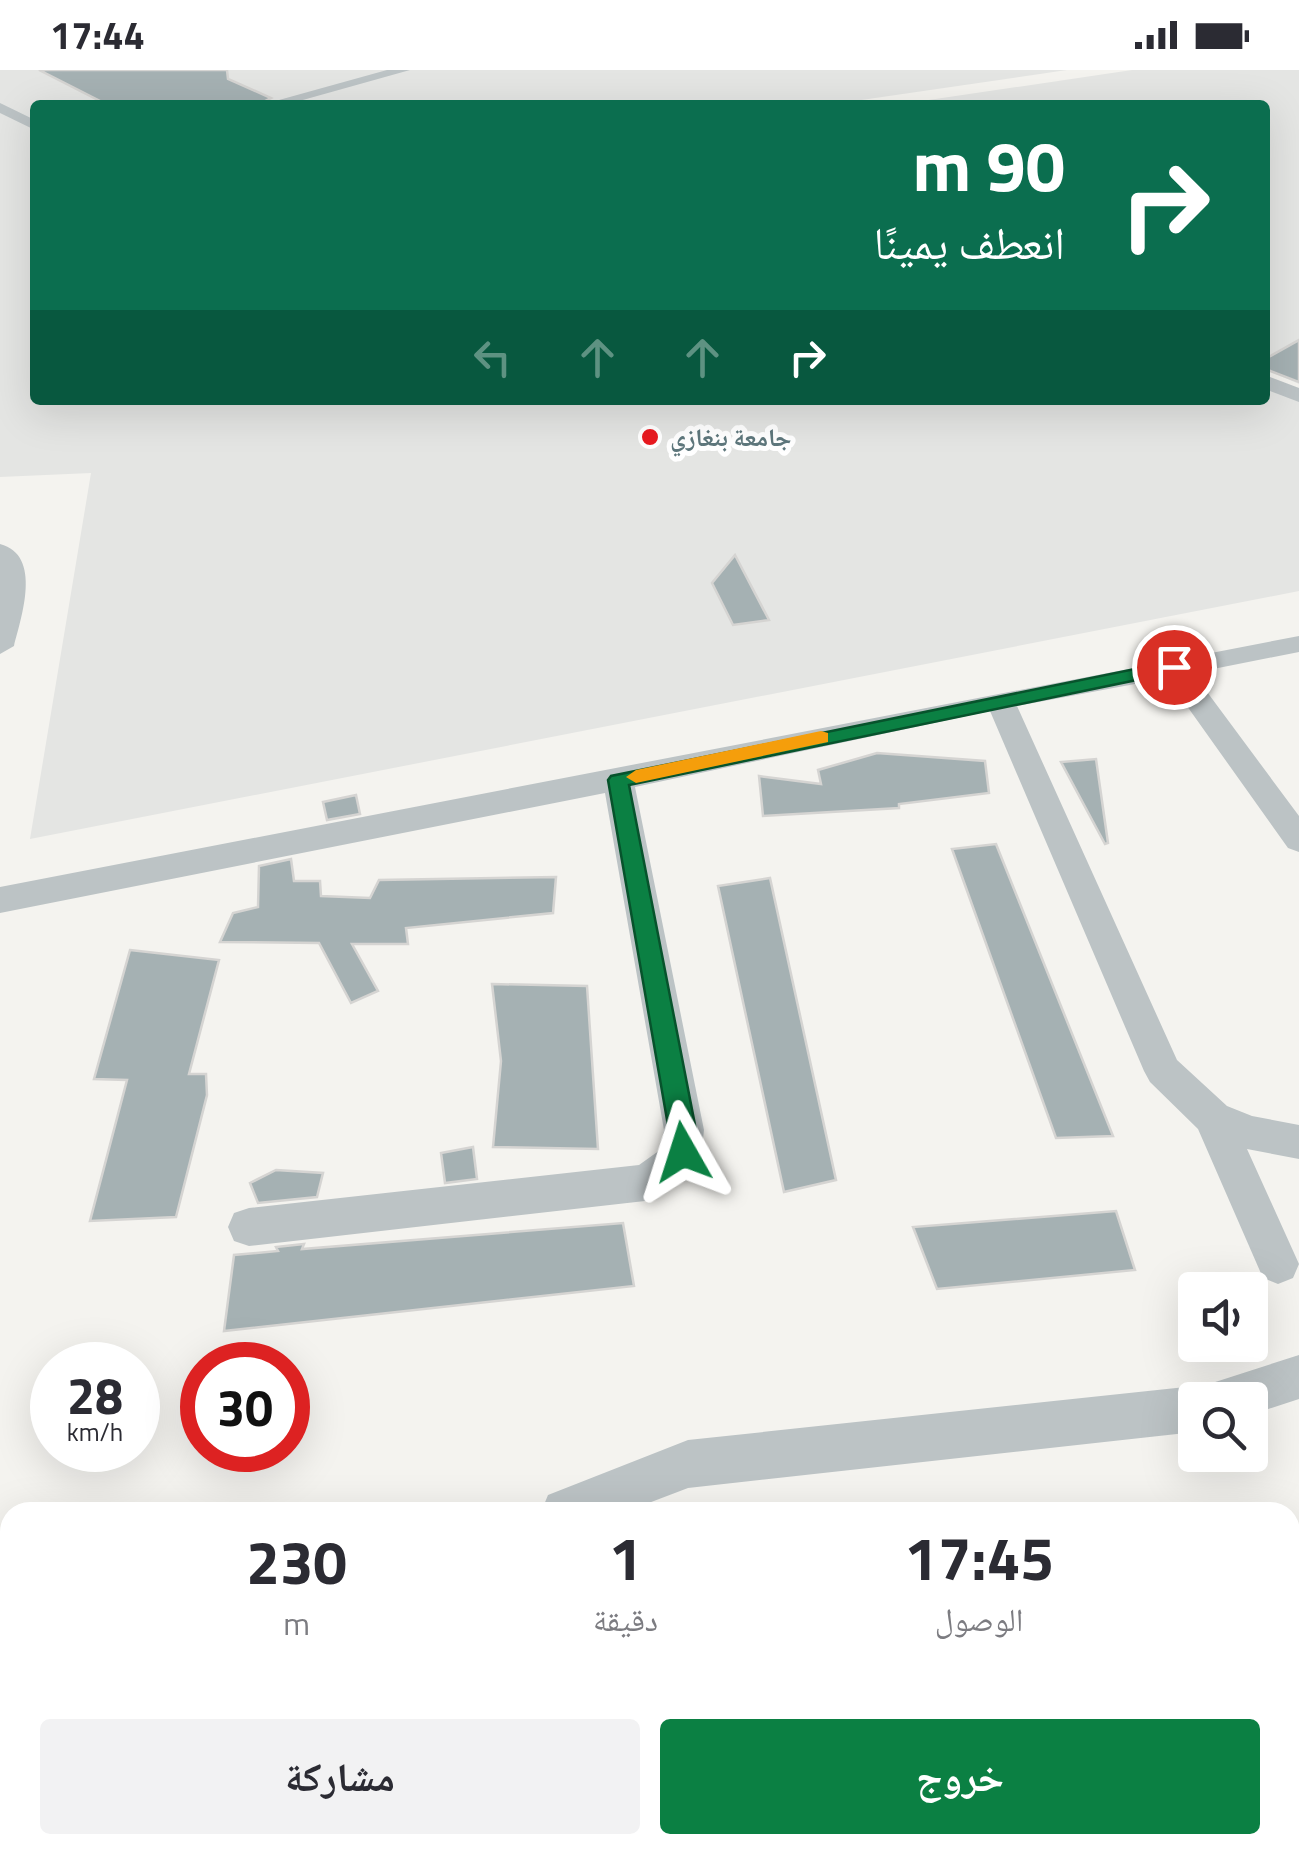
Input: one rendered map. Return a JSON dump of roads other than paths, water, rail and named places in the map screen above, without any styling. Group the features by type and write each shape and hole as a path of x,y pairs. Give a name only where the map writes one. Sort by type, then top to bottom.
{"street":[{"path":"336,70 363,80"},
{"path":"287,100 403,70"},
{"path":"0,107 30,123"},
{"path":"1270,383 1299,396"},
{"path":"0,552 10,562 15,585 0,646"},
{"path":"0,900 1299,644"},
{"path":"1174,667 1299,840"},
{"path":"1000,700 1163,1071 1213,1118 1249,1132 1299,1142"},
{"path":"250,1227 645,1183 670,1170 683,1152 684,1130 618,780"},
{"path":"1213,1118 1278,1264"},
{"path":"1268,1391 1293,1385"},
{"path":"591,1502 688,1464 1178,1411"}],"place":[{"name":"جامعة بنغازي","path":"650,437"}]}
